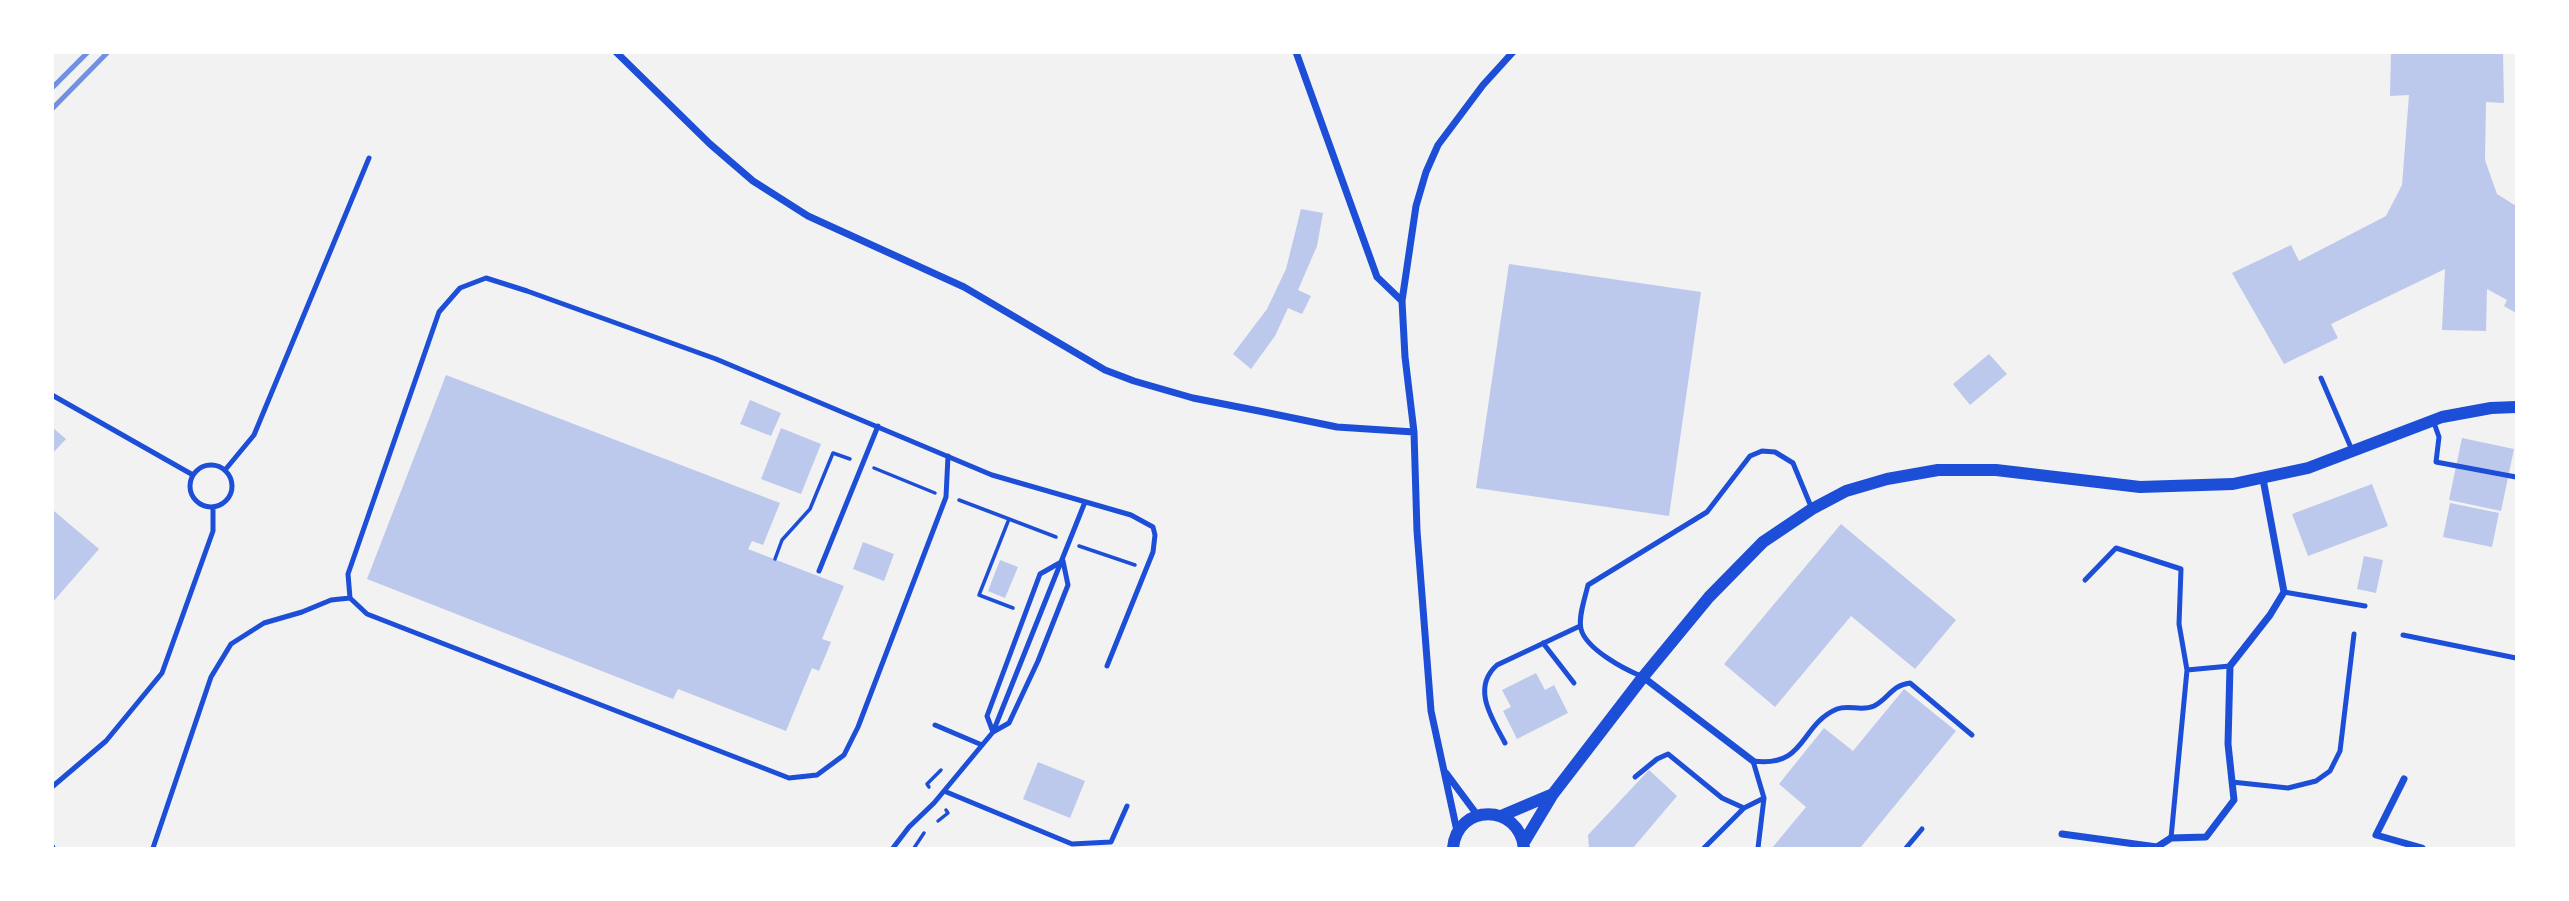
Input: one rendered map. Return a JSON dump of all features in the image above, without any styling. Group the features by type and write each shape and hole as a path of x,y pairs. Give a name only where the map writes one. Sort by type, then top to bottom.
{"street":[{"path":"616,52 710,144 753,181 808,216 964,287 1105,370 1134,382 1193,398 1337,427 1414,432"},
{"path":"1296,52 1377,277 1402,301"},
{"path":"1453,849 1457,832 1431,711 1417,531 1414,432 1402,301 1416,206 1426,172 1438,145 1483,85 1513,52"},
{"path":"1523,846 1553,794 1709,597 1763,542 1812,509 1856,488 1887,479 1938,470 1996,470 2140,487 2198,486 2263,479 2308,468 2433,420 2491,408 2516,407"},
{"path":"2062,834 2157,846 2171,838 2206,837 2234,800 2228,744 2230,666 2270,615 2284,592 2263,479"},
{"path":"1643,677 1753,761"},
{"path":"1445,773 1478,816"},
{"path":"2404,779 2376,835 2422,849"},
{"path":"1501,816 1553,794"},
{"path":"1457,832 1478,816 1501,816 1516,827 1523,846"}],"lane":[{"path":"225,470 254,435 369,158"},
{"path":"948,456 946,497 858,727 844,755 817,775 789,778 367,614 351,598 348,574 439,312 460,288 486,278 716,359 878,426 948,456 992,475 1131,515 1153,527 1153,552 1107,666"},
{"path":"2321,378 2352,450"},
{"path":"52,396 193,475"},
{"path":"2433,420 2439,437 2436,463 2516,477"},
{"path":"819,571 878,426"},
{"path":"1643,677 1624,670 1594,648 1584,637 1580,626 1588,586 1707,512 1750,456 1762,451 1775,452 1793,463 1812,509"},
{"path":"205,466 219,466 225,470 232,482 232,490 224,503 213,507 204,506 193,496 190,489 193,475 205,466"},
{"path":"893,849 909,827 938,799 993,732 1085,502"},
{"path":"52,787 106,741 162,673 213,531 213,507"},
{"path":"2085,580 2116,548 2181,569 2179,624 2188,670 2171,838"},
{"path":"993,732 1009,723 1038,661 1068,585 1063,561"},
{"path":"993,732 987,716 1040,574 1063,561"},
{"path":"2284,592 2365,606"},
{"path":"153,849 211,677 231,644 264,623 331,600 351,598"},
{"path":"1505,743 1485,699 1484,686 1488,673 1497,665 1580,626"},
{"path":"2232,782 2288,788 2316,781 2330,771 2340,751 2354,634"},
{"path":"2403,635 2516,658"},
{"path":"1543,643 1574,683"},
{"path":"2188,670 2230,666"},
{"path":"1758,849 1764,798 1753,761 1780,761 1793,752 1825,716 1846,707 1858,710 1870,708 1878,704 1893,688 1910,683 1972,735"},
{"path":"935,724 982,745"},
{"path":"1635,777 1657,759 1668,754 1721,799 1744,808"},
{"path":"944,791 1072,844 1111,842 1127,806"},
{"path":"1704,849 1744,808 1764,798"},
{"path":"1906,849 1922,829"}],"path":[{"path":"967,501 1009,519 979,595 1013,607"},
{"path":"914,849 929,826 948,813 927,784 949,763"}],"building":[{"path":"2391,52 2503,52 2504,103 2486,102 2485,160 2497,194 2516,206 2516,313 2504,306 2507,300 2487,289 2486,331 2442,330 2445,269 2331,324 2338,338 2284,364 2232,273 2291,245 2299,261 2386,216 2402,185 2409,95 2390,96"},
{"path":"1301,209 1323,213 1317,246 1298,290 1311,296 1302,314 1288,308 1275,336 1251,369 1233,354 1267,309 1286,269"},
{"path":"1509,264 1701,292 1669,516 1476,488"},
{"path":"1989,354 2007,374 1970,405 1953,384"},
{"path":"446,375 780,503 763,545 752,541 748,549 844,586 822,639 831,642 819,671 812,668 786,731 678,689 673,699 367,579"},
{"path":"750,400 781,413 771,436 740,424"},
{"path":"52,427 66,439 52,454"},
{"path":"781,428 821,444 801,494 761,479"},
{"path":"2462,438 2514,449 2501,511 2449,500"},
{"path":"2372,484 2388,526 2308,556 2292,514"},
{"path":"2450,503 2499,513 2492,547 2443,537"},
{"path":"54,511 99,549 52,603 52,513"},
{"path":"1841,524 1956,620 1915,669 1851,616 1775,707 1724,664"},
{"path":"863,542 894,554 884,581 853,569"},
{"path":"2364,556 2383,560 2376,593 2357,589"},
{"path":"1000,560 1018,567 1005,598 988,591"},
{"path":"1536,673 1545,690 1554,685 1568,713 1517,739 1503,711 1511,707 1502,690"},
{"path":"1904,689 1956,731 1860,848 1772,848 1806,807 1779,784 1824,728 1853,751"},
{"path":"1038,762 1085,781 1070,818 1023,799"},
{"path":"1649,770 1677,796 1633,848 1589,848 1588,835"}],"railway":[{"path":"52,88 88,52"},
{"path":"52,109 108,52"}]}
